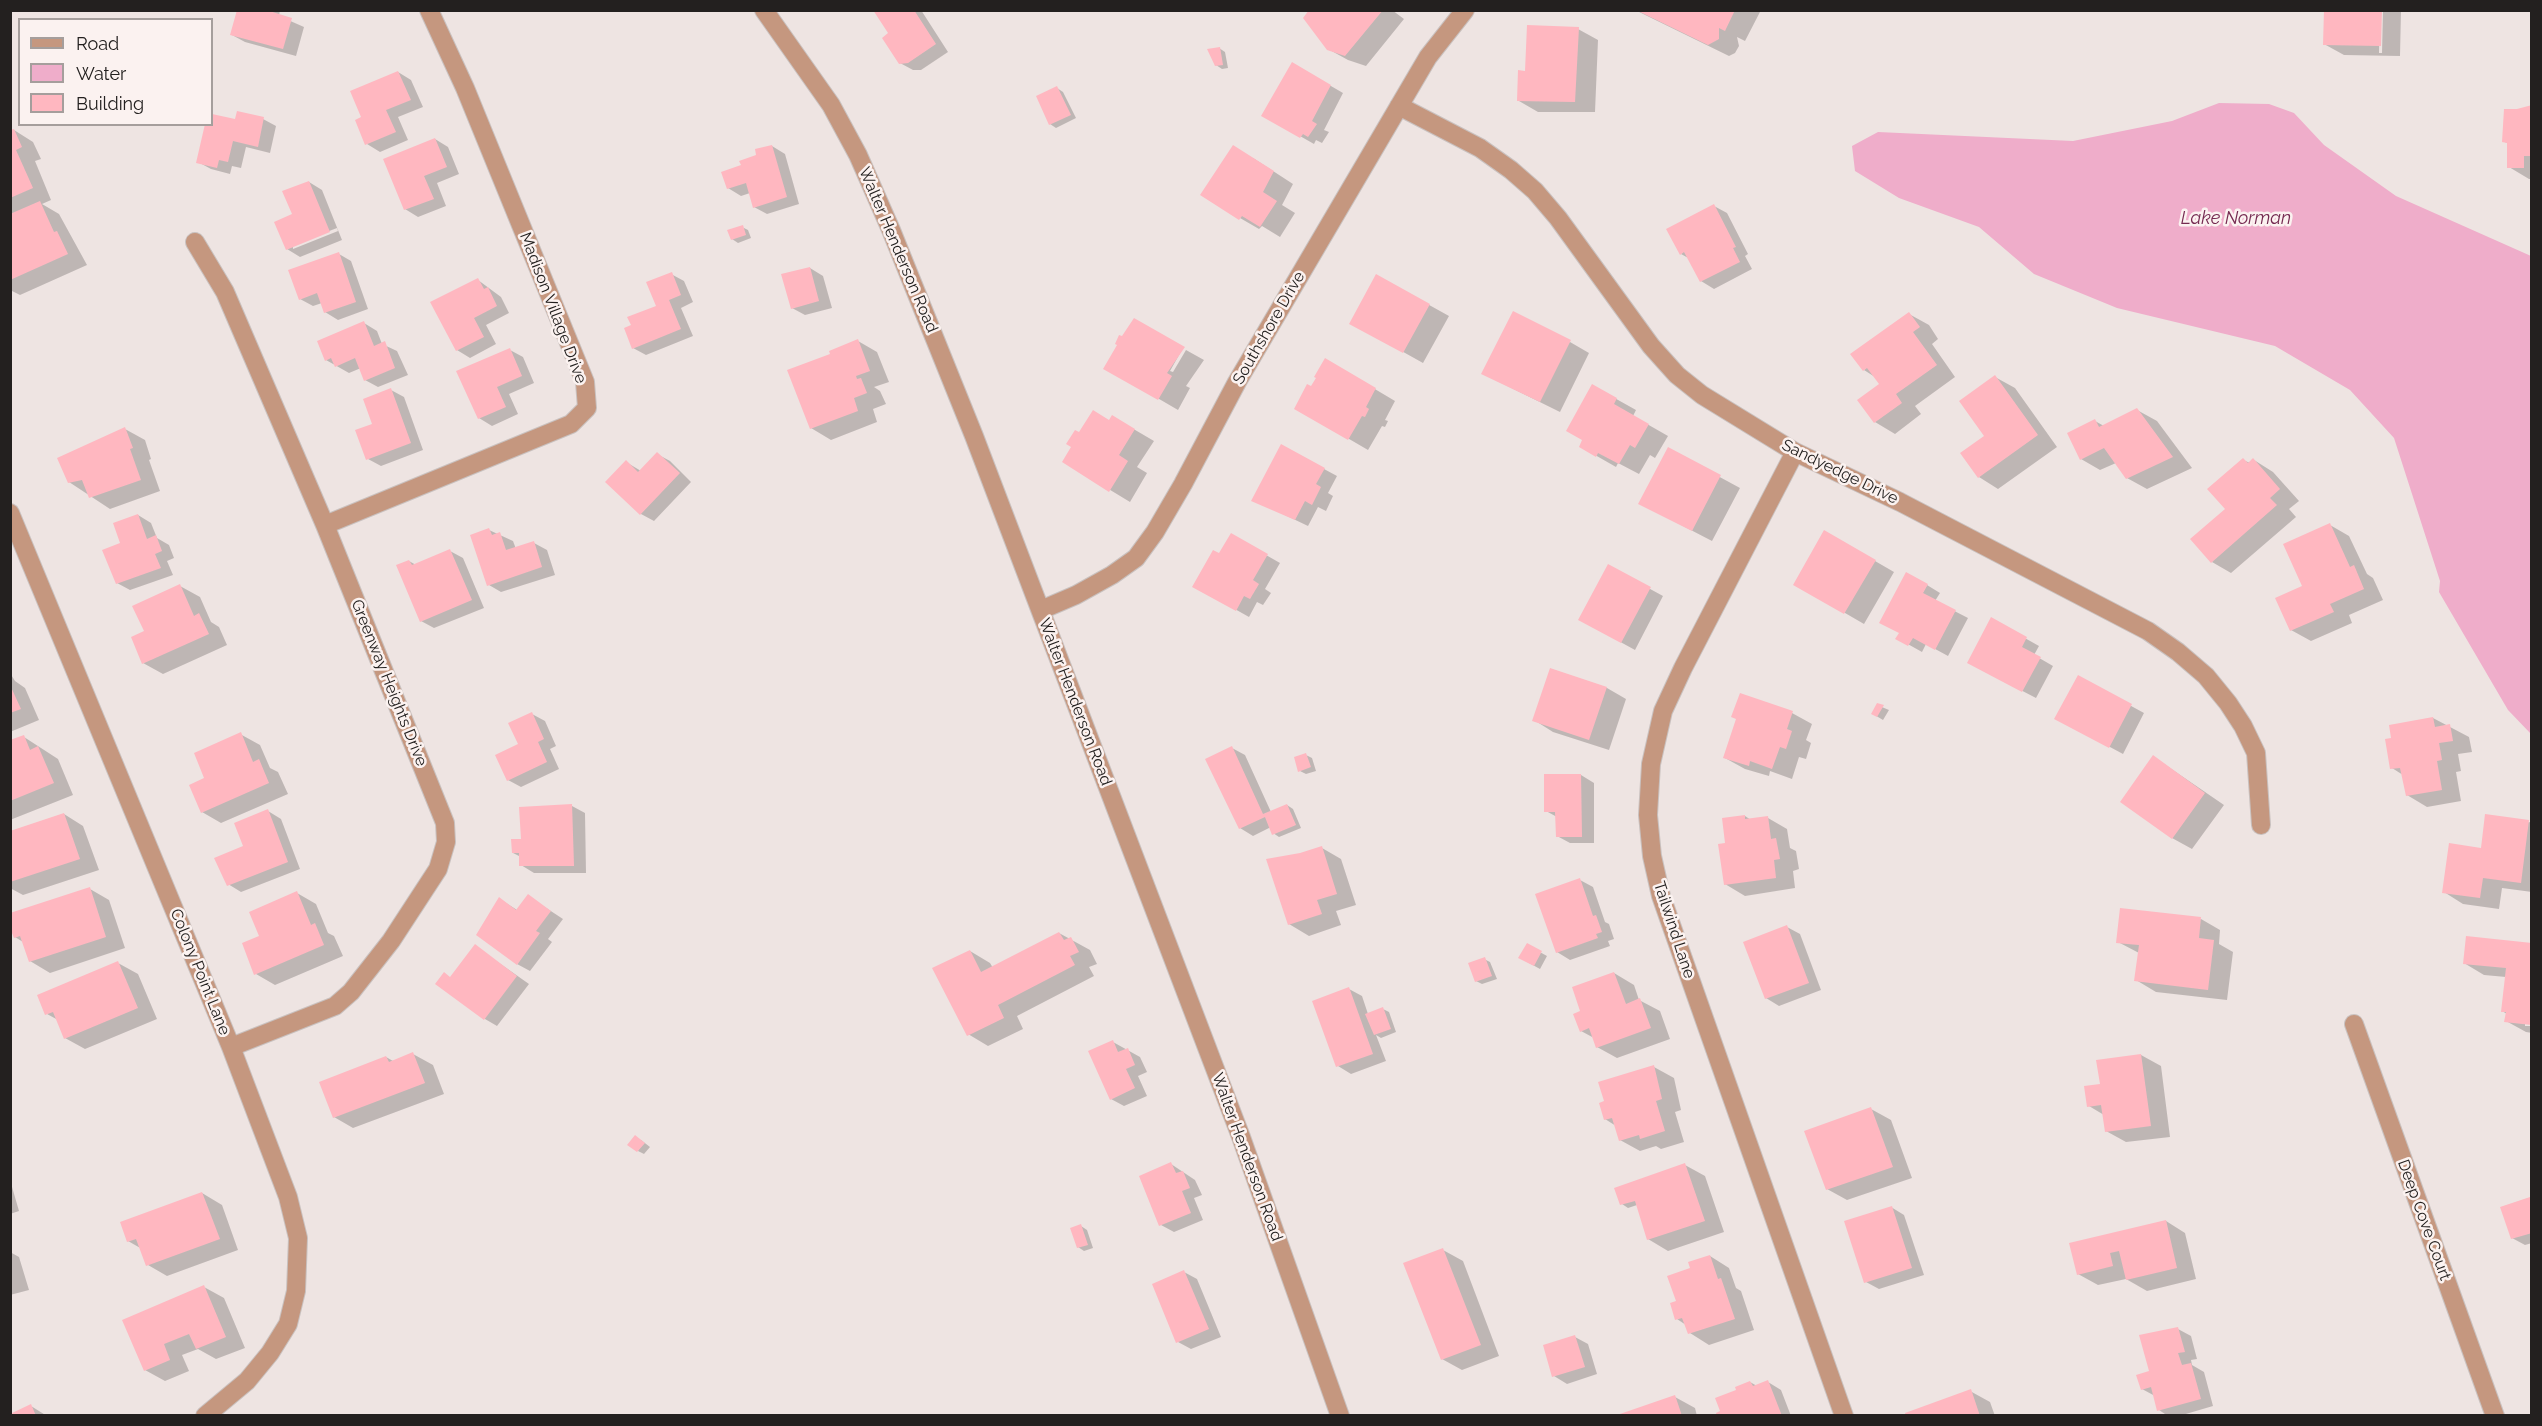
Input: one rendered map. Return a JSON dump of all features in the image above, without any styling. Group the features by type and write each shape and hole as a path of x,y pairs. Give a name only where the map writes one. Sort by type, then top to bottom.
{"street":[{"name":"Madison Village Drive","path":"325,525 571,424 587,408 585,382 465,88 429,10"},
{"name":"Walter Henderson Road","path":"764,10 831,105 858,154 974,435 1241,1137 1340,1416"},
{"name":"Southshore Drive","path":"1041,610 1076,595 1112,575 1136,558 1184,484 1237,382 1428,57 1465,10"},
{"name":"Sandyedge Drive","path":"1399,106 1479,148 1511,170 1534,191 1558,218 1651,346 1677,375 1730,414 1795,452 1900,502 2148,631 2178,652 2206,676 2228,703 2243,726 2256,753 2261,825"},
{"name":"Greenway Heights Drive","path":"195,242 230,302 325,525 445,823 446,842 438,869 391,941 351,992 335,1006 231,1047"},
{"name":"Tailwind Lane","path":"1795,452 1663,711 1651,764 1648,815 1652,856 1661,896 1844,1416"},
{"name":"Colony Point Lane","path":"10,513 231,1047 288,1197 298,1238 297,1291 288,1324 270,1353 247,1381 205,1416"},
{"name":"Deep Cove Court","path":"2354,1024 2494,1416"}],"water":[{"name":"Lake Norman","path":"2219,103 2269,104 2294,113 2324,145 2396,196 2531,256 2531,734 2508,710 2439,592 2440,581 2394,438 2350,390 2275,346 2117,308 2034,274 1979,227 1899,198 1855,171 1852,146 1878,132 2073,141 2172,121"}],"building":[{"path":"237,10 266,10 292,18 283,49 230,35"},
{"path":"873,10 914,10 936,44 908,63 899,64 882,38 888,33"},
{"path":"1309,10 1383,10 1345,56 1327,50 1303,18"},
{"path":"1636,10 1735,10 1725,31 1719,28 1719,39 1708,45"},
{"path":"2324,10 2382,10 2381,46 2323,45"},
{"path":"1527,25 1579,27 1575,102 1517,101 1518,70 1525,71"},
{"path":"1220,47 1223,65 1215,66 1207,49"},
{"path":"1292,62 1331,85 1312,121 1317,124 1308,137 1303,134 1300,138 1261,116"},
{"path":"398,71 411,100 386,110 396,132 365,145 355,120 361,117 350,91"},
{"path":"1057,86 1071,115 1049,125 1036,96"},
{"path":"2532,105 2532,156 2524,156 2524,168 2507,168 2507,143 2502,142 2504,109 2517,109"},
{"path":"237,111 264,117 258,147 233,141 228,162 219,160 217,168 196,163 205,126 213,126 213,114 235,119"},
{"path":"14,129 22,147 16,150 33,188 10,198 10,130"},
{"path":"435,138 447,167 424,176 434,199 404,210 383,159"},
{"path":"772,145 787,197 753,208 746,183 727,189 721,172 741,165 739,161 756,155 755,149"},
{"path":"1233,145 1274,171 1263,192 1277,201 1260,227 1242,216 1239,220 1200,195"},
{"path":"309,181 330,232 286,250 274,222 292,214 282,191"},
{"path":"40,201 54,232 57,231 68,254 10,280 10,214"},
{"path":"1714,204 1736,247 1733,248 1740,262 1700,282 1684,252 1680,255 1666,229"},
{"path":"743,225 746,235 731,240 727,230"},
{"path":"339,252 356,302 324,313 317,293 299,300 288,270"},
{"path":"810,267 819,301 791,309 781,274"},
{"path":"672,272 681,295 669,300 681,329 632,349 624,328 631,325 627,317 656,306 646,282"},
{"path":"1376,274 1430,304 1403,353 1349,324"},
{"path":"478,278 484,289 488,287 497,306 474,318 484,337 456,351 430,302"},
{"path":"1513,311 1571,340 1540,402 1481,374"},
{"path":"1909,312 1920,327 1913,332 1937,365 1896,394 1902,403 1874,423 1857,400 1879,384 1867,368 1863,371 1850,354"},
{"path":"1134,318 1185,347 1167,373 1172,376 1158,400 1103,369 1117,345 1115,344 1119,335 1122,336"},
{"path":"364,321 374,346 385,341 395,368 364,381 355,358 335,367 331,358 325,361 317,341"},
{"path":"858,339 870,371 856,376 857,379 861,378 867,393 854,398 858,411 810,429 787,370 830,354 829,351"},
{"path":"510,348 522,376 497,387 506,407 478,419 456,371"},
{"path":"1325,358 1376,388 1366,407 1369,409 1365,417 1362,416 1348,440 1294,409 1307,384 1311,386 1316,378 1314,377"},
{"path":"1995,375 2038,435 1978,478 1960,453 1984,436 1959,401"},
{"path":"1592,384 1617,398 1614,404 1649,424 1635,448 1630,445 1619,464 1598,453 1596,457 1579,447 1582,440 1566,431"},
{"path":"391,388 411,443 366,460 355,430 372,424 363,399"},
{"path":"2137,408 2173,457 2126,479 2104,448 2080,460 2067,433 2095,419 2099,427"},
{"path":"1093,410 1109,420 1112,415 1135,429 1119,455 1128,461 1109,492 1062,462 1071,447 1066,444 1075,430 1079,432"},
{"path":"125,427 141,480 89,498 82,480 68,483 57,458"},
{"path":"1281,444 1325,468 1316,484 1321,487 1312,505 1305,501 1295,520 1251,501"},
{"path":"1668,447 1721,475 1692,531 1638,504"},
{"path":"657,452 680,473 640,515 605,482 626,460 638,472"},
{"path":"2243,458 2248,463 2253,458 2280,489 2270,498 2277,505 2211,563 2190,539 2225,509 2207,489"},
{"path":"138,514 147,539 156,535 162,551 155,554 161,568 116,584 102,550 120,543 113,523"},
{"path":"2330,523 2350,567 2354,565 2364,589 2330,604 2334,612 2290,631 2275,598 2302,586 2283,544"},
{"path":"489,528 492,535 500,532 506,550 534,541 542,567 487,586 470,535"},
{"path":"1824,530 1876,560 1844,614 1793,585"},
{"path":"1231,533 1268,554 1253,580 1259,584 1250,599 1244,596 1236,611 1192,587 1213,550 1219,553"},
{"path":"450,549 472,600 420,622 396,565 409,560 412,565"},
{"path":"1608,564 1651,587 1621,643 1578,620"},
{"path":"1906,572 1928,584 1923,593 1956,610 1935,650 1913,638 1908,646 1895,639 1899,633 1879,623"},
{"path":"180,584 194,616 199,613 209,634 142,664 131,637 144,631 132,606"},
{"path":"1991,617 2027,637 2022,647 2041,657 2022,692 1967,663"},
{"path":"1550,668 1607,687 1589,740 1532,721"},
{"path":"2078,675 2132,704 2109,748 2054,719"},
{"path":"10,685 21,709 10,713"},
{"path":"1740,693 1793,711 1787,729 1792,731 1786,749 1780,747 1772,769 1750,761 1749,766 1723,758 1736,719 1731,717"},
{"path":"1877,703 1884,705 1877,717 1871,714"},
{"path":"532,712 544,739 538,742 547,762 507,781 495,755 518,744 508,723"},
{"path":"2433,717 2435,727 2450,724 2453,741 2439,743 2442,760 2437,761 2442,790 2406,796 2400,768 2390,769 2385,739 2391,738 2389,725"},
{"path":"241,732 253,762 259,759 269,783 201,813 189,785 204,778 194,753"},
{"path":"24,735 30,750 38,746 54,783 10,801 10,740"},
{"path":"1232,746 1263,814 1287,804 1296,825 1272,835 1265,817 1239,829 1205,759"},
{"path":"1306,753 1311,767 1298,772 1294,757"},
{"path":"2153,755 2205,793 2172,839 2120,802"},
{"path":"1544,774 1581,774 1582,837 1556,837 1555,812 1544,812"},
{"path":"572,804 574,866 519,866 519,853 512,853 511,839 521,839 519,807"},
{"path":"268,809 288,862 227,886 214,858 243,846 234,823"},
{"path":"64,813 80,859 10,882 10,831"},
{"path":"2485,814 2529,820 2521,883 2483,878 2480,898 2442,893 2449,843 2481,848"},
{"path":"1745,815 1745,819 1768,816 1771,839 1776,838 1780,859 1774,860 1776,878 1724,885 1718,844 1725,843 1722,818"},
{"path":"1322,846 1337,894 1317,900 1322,914 1288,925 1266,859 1300,853"},
{"path":"1580,878 1593,916 1596,915 1602,932 1596,934 1598,938 1556,953 1535,894"},
{"path":"90,887 106,937 29,962 20,936 14,938 10,928 10,913"},
{"path":"297,891 311,925 315,923 324,945 254,975 242,943 259,936 249,912"},
{"path":"528,894 551,911 536,931 540,933 517,965 476,935 499,897 516,910"},
{"path":"2120,908 2201,917 2199,938 2214,940 2208,990 2134,981 2139,945 2116,943"},
{"path":"1787,925 1809,983 1765,999 1743,942"},
{"path":"1059,932 1064,940 1071,937 1079,952 1070,956 1075,965 998,1005 1004,1018 967,1036 932,968 970,950 981,972"},
{"path":"2466,936 2532,943 2532,1025 2504,1022 2506,1012 2501,1012 2506,968 2463,964"},
{"path":"1527,943 1542,951 1534,966 1518,958"},
{"path":"475,944 517,976 484,1020 435,984 444,972 450,977"},
{"path":"1485,957 1492,976 1475,982 1468,963"},
{"path":"118,961 138,1008 64,1039 53,1012 45,1015 37,995"},
{"path":"1614,972 1626,1004 1640,998 1651,1028 1596,1048 1589,1028 1580,1032 1573,1014 1580,1011 1572,987"},
{"path":"1349,987 1373,1054 1336,1067 1312,1001"},
{"path":"1383,1007 1391,1029 1374,1035 1365,1014"},
{"path":"1113,1040 1118,1052 1128,1048 1135,1065 1126,1069 1135,1088 1110,1100 1088,1051"},
{"path":"413,1052 425,1083 333,1118 319,1082 386,1056 389,1062"},
{"path":"2141,1054 2151,1126 2105,1132 2101,1105 2087,1107 2084,1086 2100,1084 2096,1060"},
{"path":"1654,1065 1662,1099 1656,1101 1665,1131 1640,1139 1639,1135 1619,1141 1612,1118 1604,1120 1599,1103 1604,1101 1598,1082"},
{"path":"1871,1107 1893,1167 1826,1190 1804,1131"},
{"path":"635,1135 645,1143 637,1152 627,1145"},
{"path":"1171,1162 1176,1173 1183,1171 1190,1188 1182,1191 1191,1213 1159,1226 1139,1176"},
{"path":"1685,1163 1705,1221 1647,1240 1635,1201 1620,1205 1614,1188"},
{"path":"202,1192 220,1239 146,1266 136,1239 127,1242 120,1222"},
{"path":"2530,1197 2532,1233 2511,1239 2500,1207"},
{"path":"1892,1206 1912,1268 1864,1283 1844,1221"},
{"path":"2166,1220 2177,1268 2126,1280 2119,1251 2110,1253 2113,1266 2077,1275 2069,1243"},
{"path":"1081,1224 1088,1245 1077,1248 1070,1228"},
{"path":"1443,1248 1481,1345 1441,1360 1403,1263"},
{"path":"1710,1255 1718,1279 1721,1278 1735,1319 1688,1334 1682,1318 1675,1320 1670,1303 1676,1301 1667,1276 1690,1268 1688,1262"},
{"path":"1184,1270 1209,1329 1176,1343 1152,1284"},
{"path":"204,1285 226,1337 196,1349 189,1334 164,1344 170,1360 144,1371 122,1320"},
{"path":"2178,1327 2185,1352 2178,1353 2182,1365 2191,1363 2201,1399 2157,1411 2151,1387 2141,1390 2136,1375 2149,1371 2139,1335"},
{"path":"1575,1335 1585,1367 1552,1377 1543,1345"},
{"path":"1768,1380 1782,1416 1717,1416 1716,1413 1720,1411 1715,1398 1736,1390 1735,1387 1750,1381 1753,1386"},
{"path":"1971,1389 1980,1416 1906,1416 1905,1413"},
{"path":"1675,1395 1682,1416 1617,1416 1617,1415"},
{"path":"31,1404 36,1416 10,1416 10,1414"}]}
